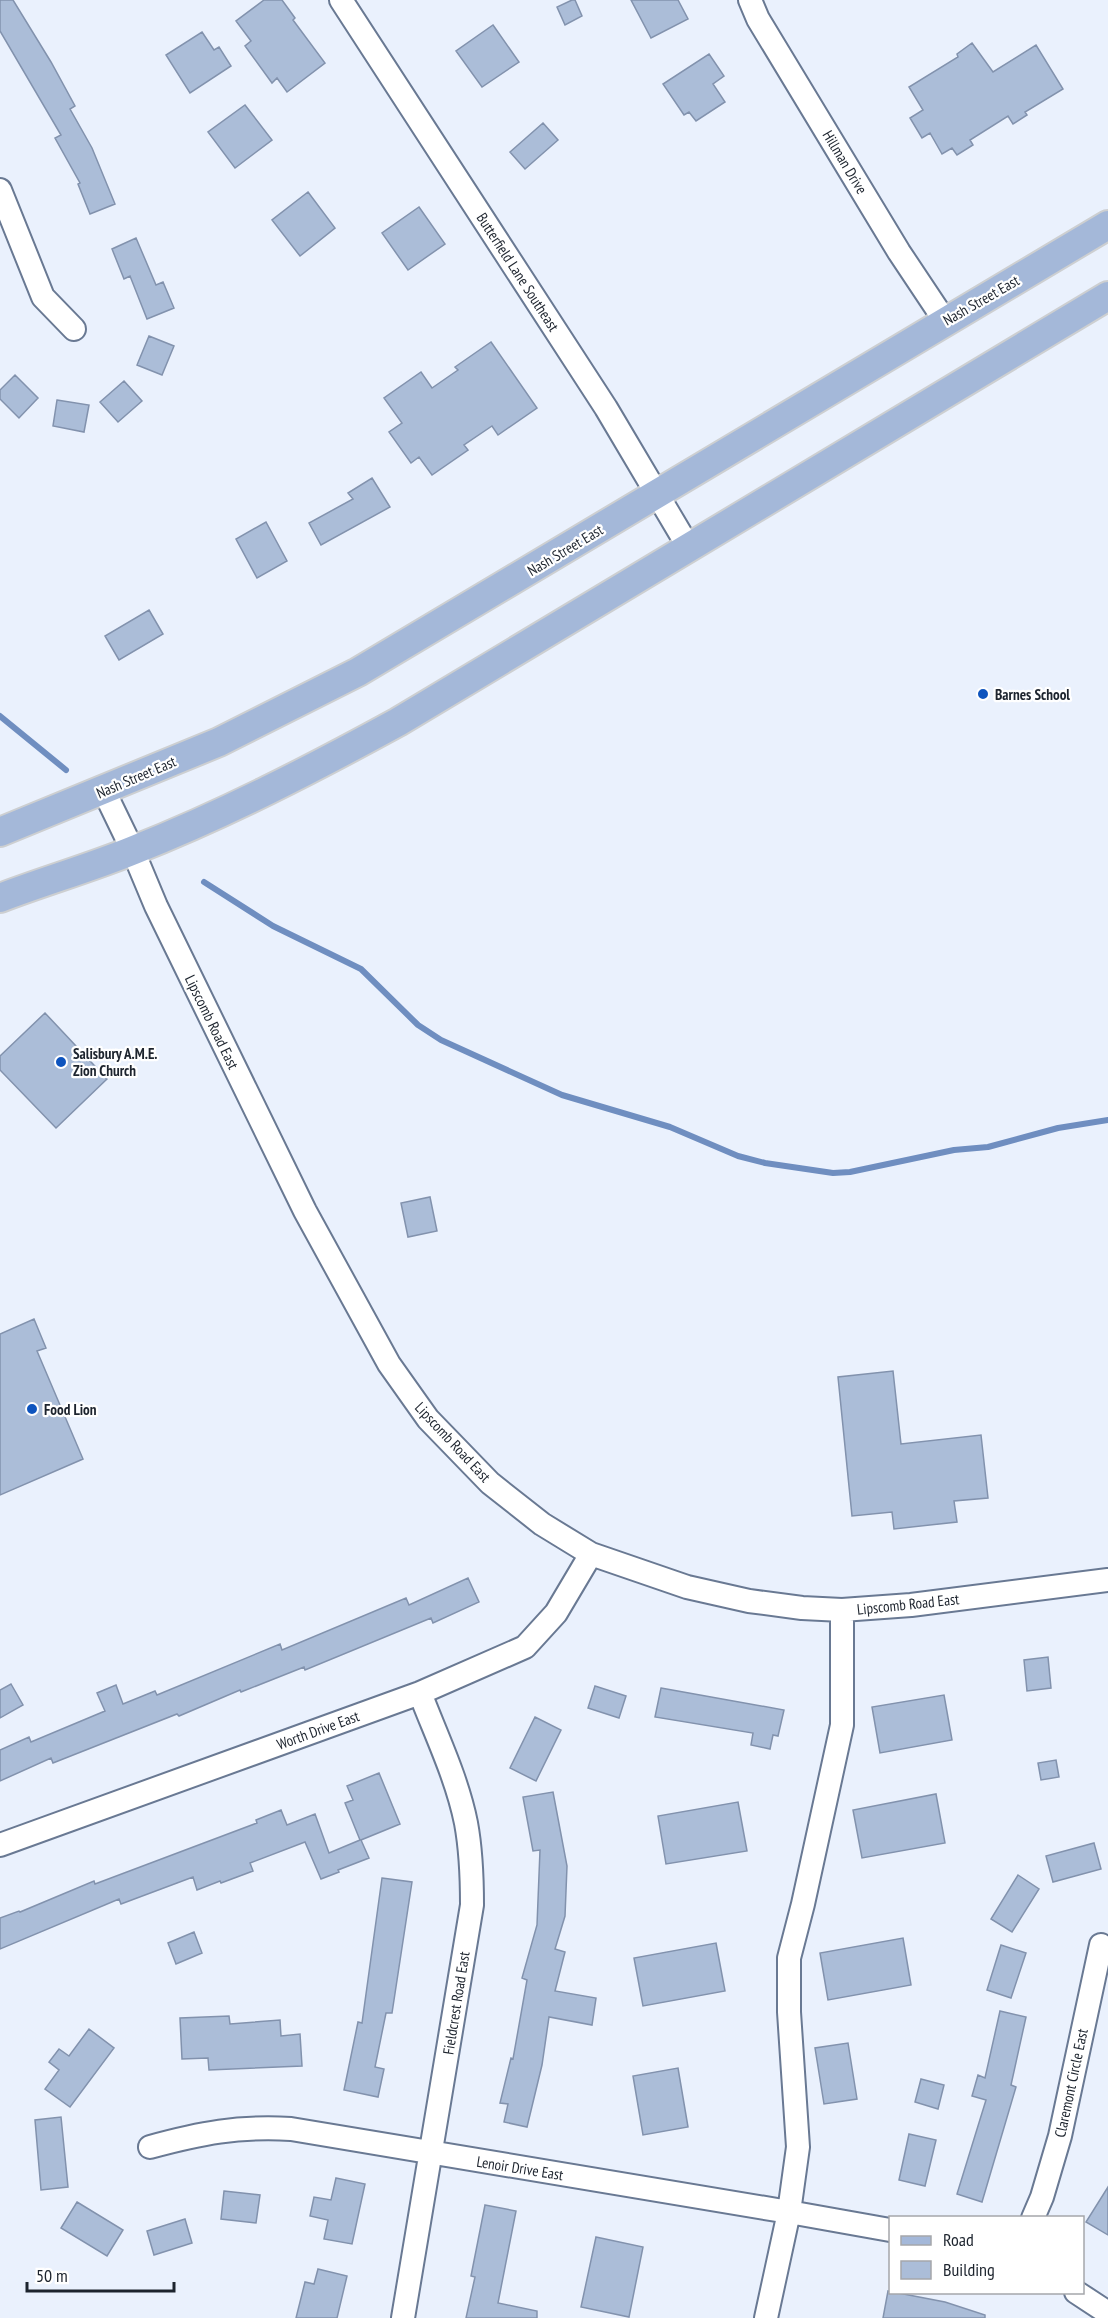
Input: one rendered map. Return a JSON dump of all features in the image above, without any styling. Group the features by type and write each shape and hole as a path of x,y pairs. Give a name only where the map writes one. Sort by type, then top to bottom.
{"main road":[{"name":"Nash Street East","path":"0,832 219,742 358,672 1108,225"},
{"path":"0,898 133,851 243,803 346,751 1108,296"}],"street":[{"name":"Butterfield Lane Southeast","path":"341,0 606,408 688,548"},
{"name":"Hillman Drive","path":"750,0 758,19 874,211 945,321"},
{"path":"0,190 43,297 74,329"},
{"name":"Lipscomb Road East","path":"104,790 156,906 306,1211 389,1364 428,1419 490,1483 542,1524 591,1554 687,1587 749,1601 802,1608 842,1610 911,1605 1108,1580"},
{"name":"Worth Drive East","path":"0,1845 420,1693 525,1647 556,1613 591,1554"},
{"path":"766,2318 789,2212 798,2147 789,2012 789,1958 806,1894 842,1725 842,1610"},
{"name":"Fieldcrest Road East","path":"403,2318 472,1905 472,1871 466,1822 456,1786 420,1693"},
{"name":"Claremont Circle East","path":"1033,2216 1042,2197 1060,2136 1101,1945"},
{"name":"Lenoir Drive East","path":"150,2147 224,2130 256,2127 291,2129 889,2230"},
{"path":"1079,2294 1108,2313"}],"building":[{"path":"0,0 13,0 51,62 75,106 70,109 92,148 115,204 90,214 78,184 80,183 55,138 61,135 0,31"},
{"path":"264,0 282,0 295,18 293,20 325,63 287,92 277,78 272,83 245,46 251,41 236,21"},
{"path":"575,0 582,16 565,25 557,7"},
{"path":"631,0 678,0 688,19 651,38"},
{"path":"493,25 519,62 482,87 456,51"},
{"path":"202,32 214,50 219,47 231,66 190,93 166,55"},
{"path":"972,43 993,72 1036,45 1063,89 1025,112 1027,115 1013,124 1008,116 970,140 973,145 957,155 952,148 942,154 930,133 922,138 910,118 923,110 909,87 958,57 957,54"},
{"path":"709,54 724,76 713,84 725,102 696,121 689,112 684,115 663,84"},
{"path":"245,105 272,140 235,168 208,132"},
{"path":"543,123 558,140 525,169 510,152"},
{"path":"308,192 335,228 300,256 272,220"},
{"path":"419,207 445,244 408,270 382,233"},
{"path":"136,238 156,285 163,282 174,308 147,319 130,276 124,279 112,249"},
{"path":"149,336 174,346 162,375 137,365"},
{"path":"491,342 537,408 498,435 492,426 464,445 468,450 432,475 419,457 411,463 389,432 402,423 384,398 421,372 432,388 458,370 455,367"},
{"path":"15,375 38,398 19,418 0,399 0,390"},
{"path":"124,381 142,401 118,422 100,402"},
{"path":"57,400 89,405 84,432 53,426"},
{"path":"372,478 390,507 321,545 309,523 353,499 348,493"},
{"path":"266,522 287,561 257,578 236,539"},
{"path":"149,610 163,634 119,660 105,636"},
{"path":"45,1013 107,1079 56,1128 0,1070 0,1056"},
{"path":"430,1197 437,1231 408,1237 401,1203"},
{"path":"34,1319 46,1348 37,1351 83,1459 0,1495 0,1334"},
{"path":"893,1371 901,1444 981,1435 988,1498 954,1501 957,1522 894,1529 892,1512 852,1516 838,1377"},
{"path":"468,1578 479,1602 433,1623 431,1618 305,1670 304,1667 241,1692 240,1690 179,1716 177,1714 53,1763 51,1758 0,1781 0,1750 29,1737 31,1742 105,1711 97,1693 116,1685 123,1704 155,1691 157,1695 280,1644 282,1650 406,1598 409,1605"},
{"path":"1048,1657 1051,1688 1027,1691 1024,1660"},
{"path":"11,1684 23,1705 0,1718 0,1690"},
{"path":"595,1686 626,1696 619,1718 588,1708"},
{"path":"661,1688 784,1710 778,1736 773,1735 770,1749 751,1745 753,1733 655,1717"},
{"path":"944,1695 952,1740 880,1753 872,1707"},
{"path":"535,1717 561,1730 536,1781 510,1768"},
{"path":"1056,1760 1059,1777 1041,1780 1038,1763"},
{"path":"379,1773 400,1824 361,1840 369,1858 338,1870 339,1872 321,1879 305,1842 250,1863 253,1871 221,1883 220,1881 197,1890 193,1877 121,1904 119,1899 0,1949 0,1918 94,1881 95,1884 257,1823 256,1820 281,1810 287,1825 315,1814 329,1853 360,1840 345,1803 353,1800 347,1786"},
{"path":"553,1792 567,1866 565,1916 555,1949 565,1952 555,1991 596,1998 592,2025 549,2017 542,2065 527,2127 504,2122 508,2104 500,2103 511,2058 513,2059 527,1980 522,1978 537,1925 540,1850 533,1851 523,1797"},
{"path":"936,1794 945,1843 862,1858 853,1810"},
{"path":"738,1802 747,1851 666,1864 658,1816"},
{"path":"1094,1843 1101,1869 1053,1882 1046,1856"},
{"path":"1018,1875 1039,1889 1012,1932 991,1919"},
{"path":"382,1878 412,1882 392,2013 386,2013 375,2067 384,2069 378,2097 344,2090 358,2022 362,2023"},
{"path":"194,1932 202,1953 176,1964 168,1943"},
{"path":"903,1938 911,1985 828,2000 820,1953"},
{"path":"716,1943 725,1991 643,2006 634,1958"},
{"path":"1001,1945 1026,1953 1011,1998 987,1990"},
{"path":"1000,2011 1026,2017 1011,2085 1016,2087 982,2202 957,2194 986,2100 972,2096 978,2075 985,2078"},
{"path":"229,2016 230,2024 280,2020 281,2036 300,2034 302,2066 209,2070 208,2058 182,2059 180,2018"},
{"path":"89,2029 114,2048 70,2107 45,2089 59,2070 49,2062 59,2049 69,2056"},
{"path":"848,2043 857,2099 824,2104 815,2048"},
{"path":"678,2068 688,2127 643,2135 633,2076"},
{"path":"921,2079 944,2085 938,2109 915,2102"},
{"path":"61,2117 68,2187 41,2190 35,2120"},
{"path":"909,2134 936,2140 925,2186 899,2180"},
{"path":"336,2178 365,2184 352,2244 324,2239 328,2220 310,2216 314,2197 331,2200"},
{"path":"1108,2187 1108,2235 1086,2222"},
{"path":"224,2191 260,2195 256,2223 221,2219"},
{"path":"77,2202 123,2230 107,2256 61,2228"},
{"path":"485,2205 516,2211 498,2303 537,2311 537,2318 466,2318 475,2277 471,2276"},
{"path":"185,2219 192,2243 154,2255 147,2231"},
{"path":"596,2237 643,2247 629,2317 581,2307"},
{"path":"318,2269 347,2276 337,2318 296,2318 305,2282 314,2284"},
{"path":"888,2291 889,2294 904,2294 945,2302 985,2315 985,2318 883,2318"}],"waterway":[{"path":"0,716 66,770"},
{"path":"204,882 273,926 361,969 418,1025 441,1040 562,1095 670,1127 738,1156 765,1163 833,1173 850,1172 954,1150 988,1147 1058,1128 1108,1120"}],"place":[{"name":"Barnes School","path":"983,694"},
{"name":"Salisbury A.M.E. Zion Church","path":"61,1062"},
{"name":"Food Lion","path":"32,1409"}]}
